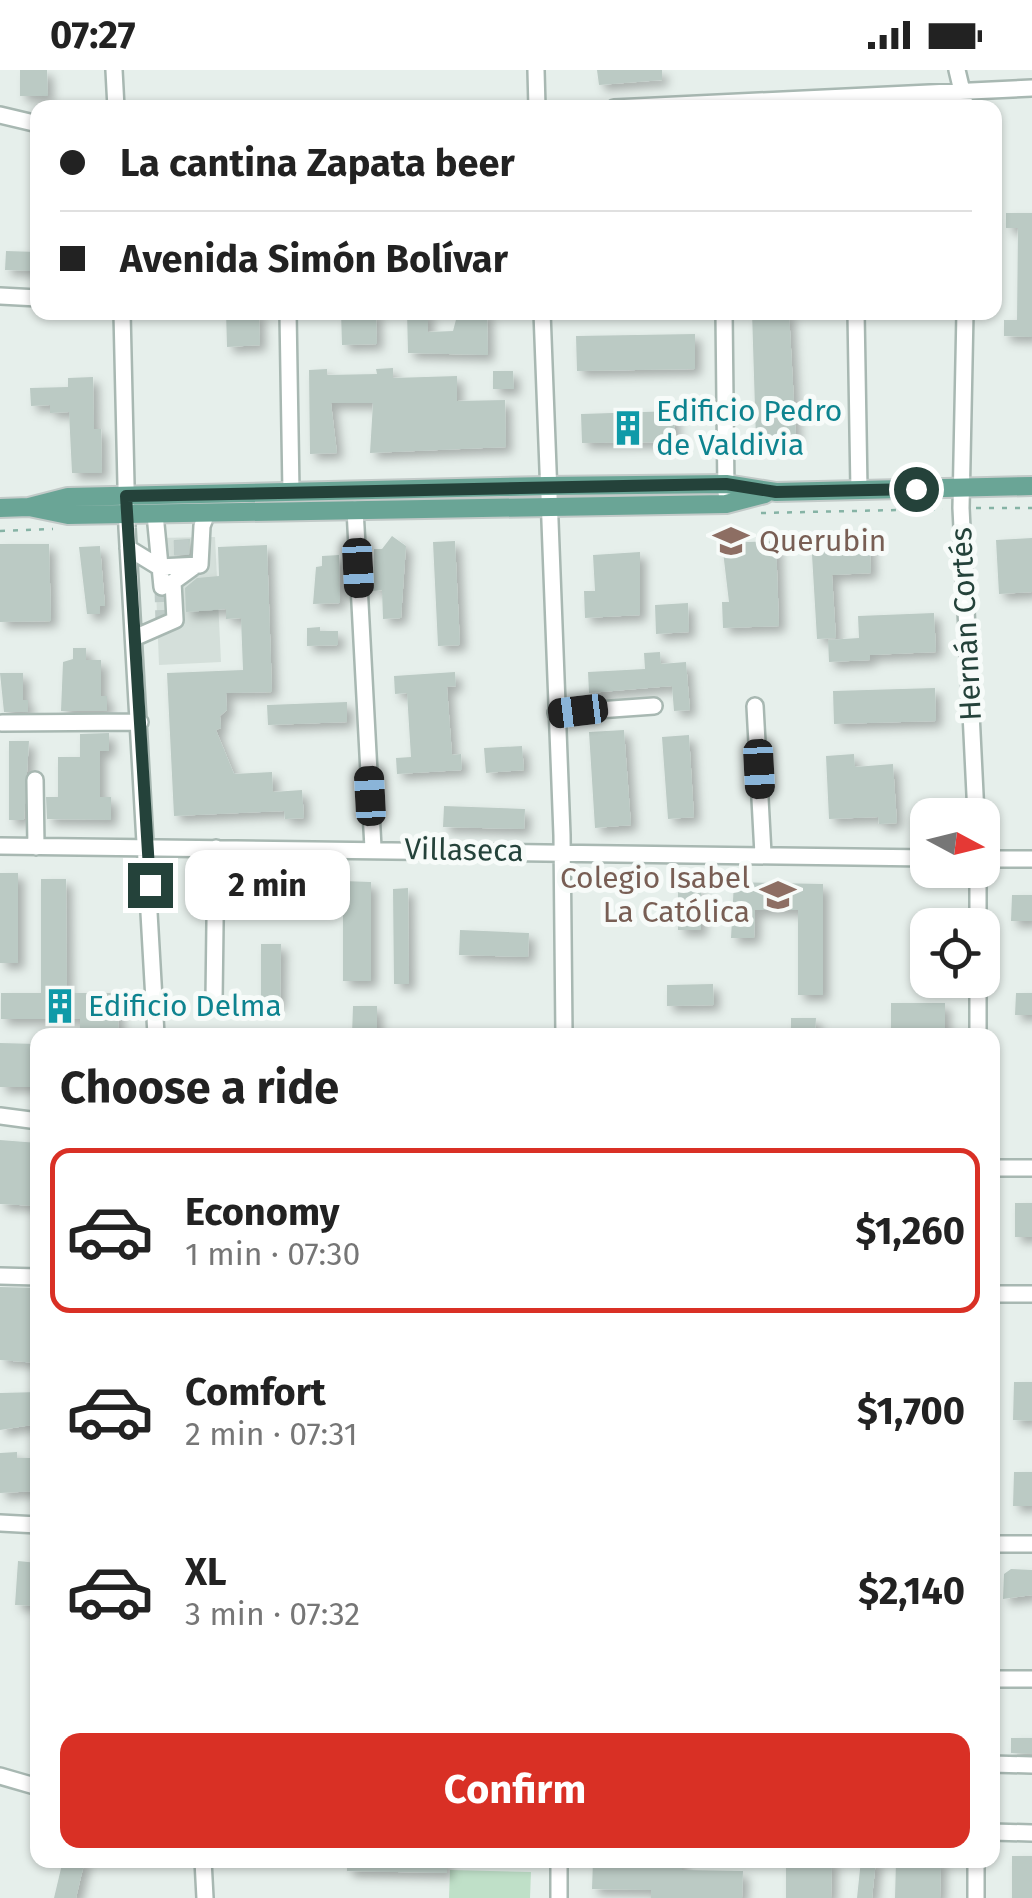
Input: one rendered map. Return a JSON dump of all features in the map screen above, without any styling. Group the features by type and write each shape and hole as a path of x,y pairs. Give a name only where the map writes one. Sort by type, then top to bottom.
{"main road":[{"path":"0,508 28,507 56,515 291,492 546,486 726,484 776,492 1032,486"},
{"path":"126,506 154,514 726,504 776,492"}],"street":[{"path":"114,70 116,100"},
{"path":"536,70 537,100"},
{"path":"957,70 965,100 1032,88"},
{"path":"0,116 30,122"},
{"path":"0,296 30,298"},
{"path":"122,320 126,506 156,1028"},
{"path":"288,320 291,492"},
{"path":"542,320 546,506 562,850 564,1028"},
{"path":"724,320 726,504"},
{"path":"856,320 859,490"},
{"name":"Hernán Cortés","path":"965,320 961,488 975,798"},
{"path":"355,509 373,848"},
{"path":"164,579 200,566 197,547 208,513"},
{"path":"134,638 175,620 164,579 166,548 154,514"},
{"path":"129,556 164,579"},
{"path":"556,713 654,706"},
{"path":"755,706 762,854"},
{"path":"2,723 140,722"},
{"path":"35,780 36,846"},
{"name":"Villaseca","path":"0,846 562,850 910,858"},
{"path":"214,1000 216,848"},
{"path":"1000,859 1032,859"},
{"path":"978,998 978,1028"},
{"path":"0,1116 30,1121"},
{"path":"1000,1168 1032,1168"},
{"path":"0,1276 30,1277"},
{"path":"1000,1294 1032,1294"},
{"path":"0,1523 30,1525"},
{"path":"1000,1544 1032,1544"},
{"path":"1000,1679 1032,1679"},
{"path":"1000,1764 1032,1765"},
{"path":"0,1776 30,1785"},
{"path":"1000,1832 1032,1833"},
{"path":"203,1868 204,1898"},
{"path":"559,1868 559,1898"},
{"path":"976,1868 976,1898"}],"shaded area":[{"path":"215,537 221,662 159,665 154,538"}],"green space":[{"path":"450,1870 531,1872 530,1898 449,1898"}],"building":[{"path":"20,70 47,70 48,96 20,96"},
{"path":"597,70 662,70 662,80 599,85"},
{"path":"1006,213 1032,213 1032,337 1004,336 1004,320 1017,320 1018,228 1006,228"},
{"path":"6,251 30,252 30,271 5,270"},
{"path":"226,320 259,320 260,345 227,347"},
{"path":"341,320 376,320 377,344 342,345"},
{"path":"407,320 428,320 428,332 453,331 456,320 487,320 488,355 408,353"},
{"path":"752,320 789,320 796,439 756,441"},
{"path":"695,334 695,369 577,371 576,336"},
{"path":"393,368 393,378 457,376 457,401 505,400 506,447 370,453 373,403 331,403 337,453 310,454 309,370 327,369 327,375 377,374 376,369"},
{"path":"493,371 513,371 514,389 493,389"},
{"path":"93,377 94,429 101,429 102,473 72,473 69,412 50,413 50,405 31,406 30,388 68,387 68,378"},
{"name":"Edificio Pedro de Valdivia","path":"674,411 675,442 582,443 581,414"},
{"path":"869,531 871,573 832,575 836,638 817,639 811,538"},
{"path":"392,536 406,546 401,618 383,619 382,590 373,591 374,549 382,549"},
{"path":"1032,538 1032,592 999,594 996,540"},
{"path":"190,539 189,554 174,555 174,540"},
{"path":"455,541 460,645 438,646 433,542"},
{"path":"776,541 779,626 723,628 722,602 729,602 722,543"},
{"path":"0,544 49,544 51,621 0,622"},
{"path":"267,545 272,692 226,693 227,710 220,716 221,728 216,730 234,774 272,772 273,792 302,790 304,818 285,819 284,811 174,816 167,673 243,670 241,618 226,619 226,609 186,612 185,588 197,578 219,576 218,547"},
{"path":"100,546 105,606 100,606 100,614 87,614 79,547"},
{"path":"640,552 640,615 585,618 584,591 595,591 593,555"},
{"path":"339,555 340,603 313,604 316,567 322,566 322,556"},
{"path":"688,603 689,632 656,634 655,605"},
{"path":"934,613 936,652 870,655 870,660 829,662 828,640 859,638 858,616"},
{"path":"320,627 320,631 338,631 338,645 307,646 307,628"},
{"path":"73,648 86,648 86,660 101,660 101,696 107,696 107,711 61,711 63,662 73,659"},
{"path":"660,652 661,664 686,662 690,710 674,711 672,686 589,693 588,672 645,669 644,653"},
{"path":"455,672 456,686 447,687 452,755 461,754 462,770 397,774 396,758 411,757 407,693 395,694 394,676"},
{"path":"0,673 23,673 23,700 28,700 28,712 4,712"},
{"path":"935,688 936,721 834,724 833,691"},
{"path":"347,702 347,722 268,725 267,705"},
{"path":"624,730 631,825 595,828 589,732"},
{"path":"109,733 109,751 100,751 100,797 111,797 111,820 47,819 46,797 58,797 58,757 80,757 80,734"},
{"path":"689,735 694,817 668,819 662,737"},
{"path":"9,741 29,741 24,820 9,820"},
{"path":"522,746 524,770 486,773 484,748"},
{"path":"854,754 855,767 893,764 897,823 879,824 878,817 829,819 826,756"},
{"path":"444,806 525,809 524,829 443,827"},
{"path":"0,873 18,873 18,963 0,963"},
{"path":"41,879 66,879 67,993 119,993 118,1028 80,1028 80,1019 1,1019 1,993 41,993"},
{"path":"343,881 371,882 371,981 343,981"},
{"path":"734,882 823,884 823,995 798,995 798,910 755,910 754,938 731,938"},
{"path":"408,888 409,984 394,984 393,889"},
{"path":"678,888 701,888 701,930 678,930"},
{"path":"1012,895 1032,895 1032,921 1011,921"},
{"path":"460,930 529,933 528,957 459,955"},
{"path":"261,944 281,944 280,1004 261,1004"},
{"path":"713,984 714,1005 667,1006 667,985"},
{"path":"1016,993 1032,993 1032,1015 1015,1015"},
{"path":"891,1003 945,1003 945,1028 891,1028"},
{"path":"353,1006 377,1006 377,1028 352,1028"},
{"path":"791,1018 816,1018 815,1028 791,1028"},
{"path":"0,1043 30,1044 30,1087 0,1087"},
{"path":"0,1140 30,1142 30,1206 0,1204"},
{"path":"1015,1203 1032,1203 1032,1237 1015,1237"},
{"path":"0,1287 30,1288 30,1362 0,1360"},
{"path":"1014,1382 1032,1382 1032,1421 1013,1420"},
{"path":"30,1392 30,1425 0,1430 0,1393"},
{"path":"17,1452 17,1458 30,1458 30,1491 0,1493 0,1453"},
{"path":"1014,1472 1032,1472 1032,1506 1013,1506"},
{"path":"18,1561 30,1562 30,1606 15,1605"},
{"path":"1011,1569 1032,1570 1032,1595 1003,1599 1004,1574"},
{"path":"1011,1738 1032,1738 1032,1754 1011,1753"},
{"path":"1012,1856 1032,1856 1032,1898 1012,1898"},
{"path":"61,1868 83,1868 76,1898 54,1898"},
{"path":"347,1868 447,1868 447,1873"},
{"path":"593,1868 743,1871 742,1898 651,1898 651,1890 592,1889"},
{"path":"786,1868 832,1868 831,1898 786,1898"},
{"path":"860,1868 875,1868 872,1898 857,1898"},
{"path":"896,1868 941,1868 940,1898 895,1898"}],"tunnel":[{"path":"174,548 194,547"},
{"path":"162,587 163,625"}],"place":[{"name":"Edificio Pedro de Valdivia","path":"628,428"},
{"name":"Querubin","path":"731,541"},
{"name":"Colegio Isabel La Católica","path":"778,895"},
{"name":"Edificio Delma","path":"60,1006"}],"route":[{"path":"150,885 126,496 726,484 776,492 916,489"}]}
